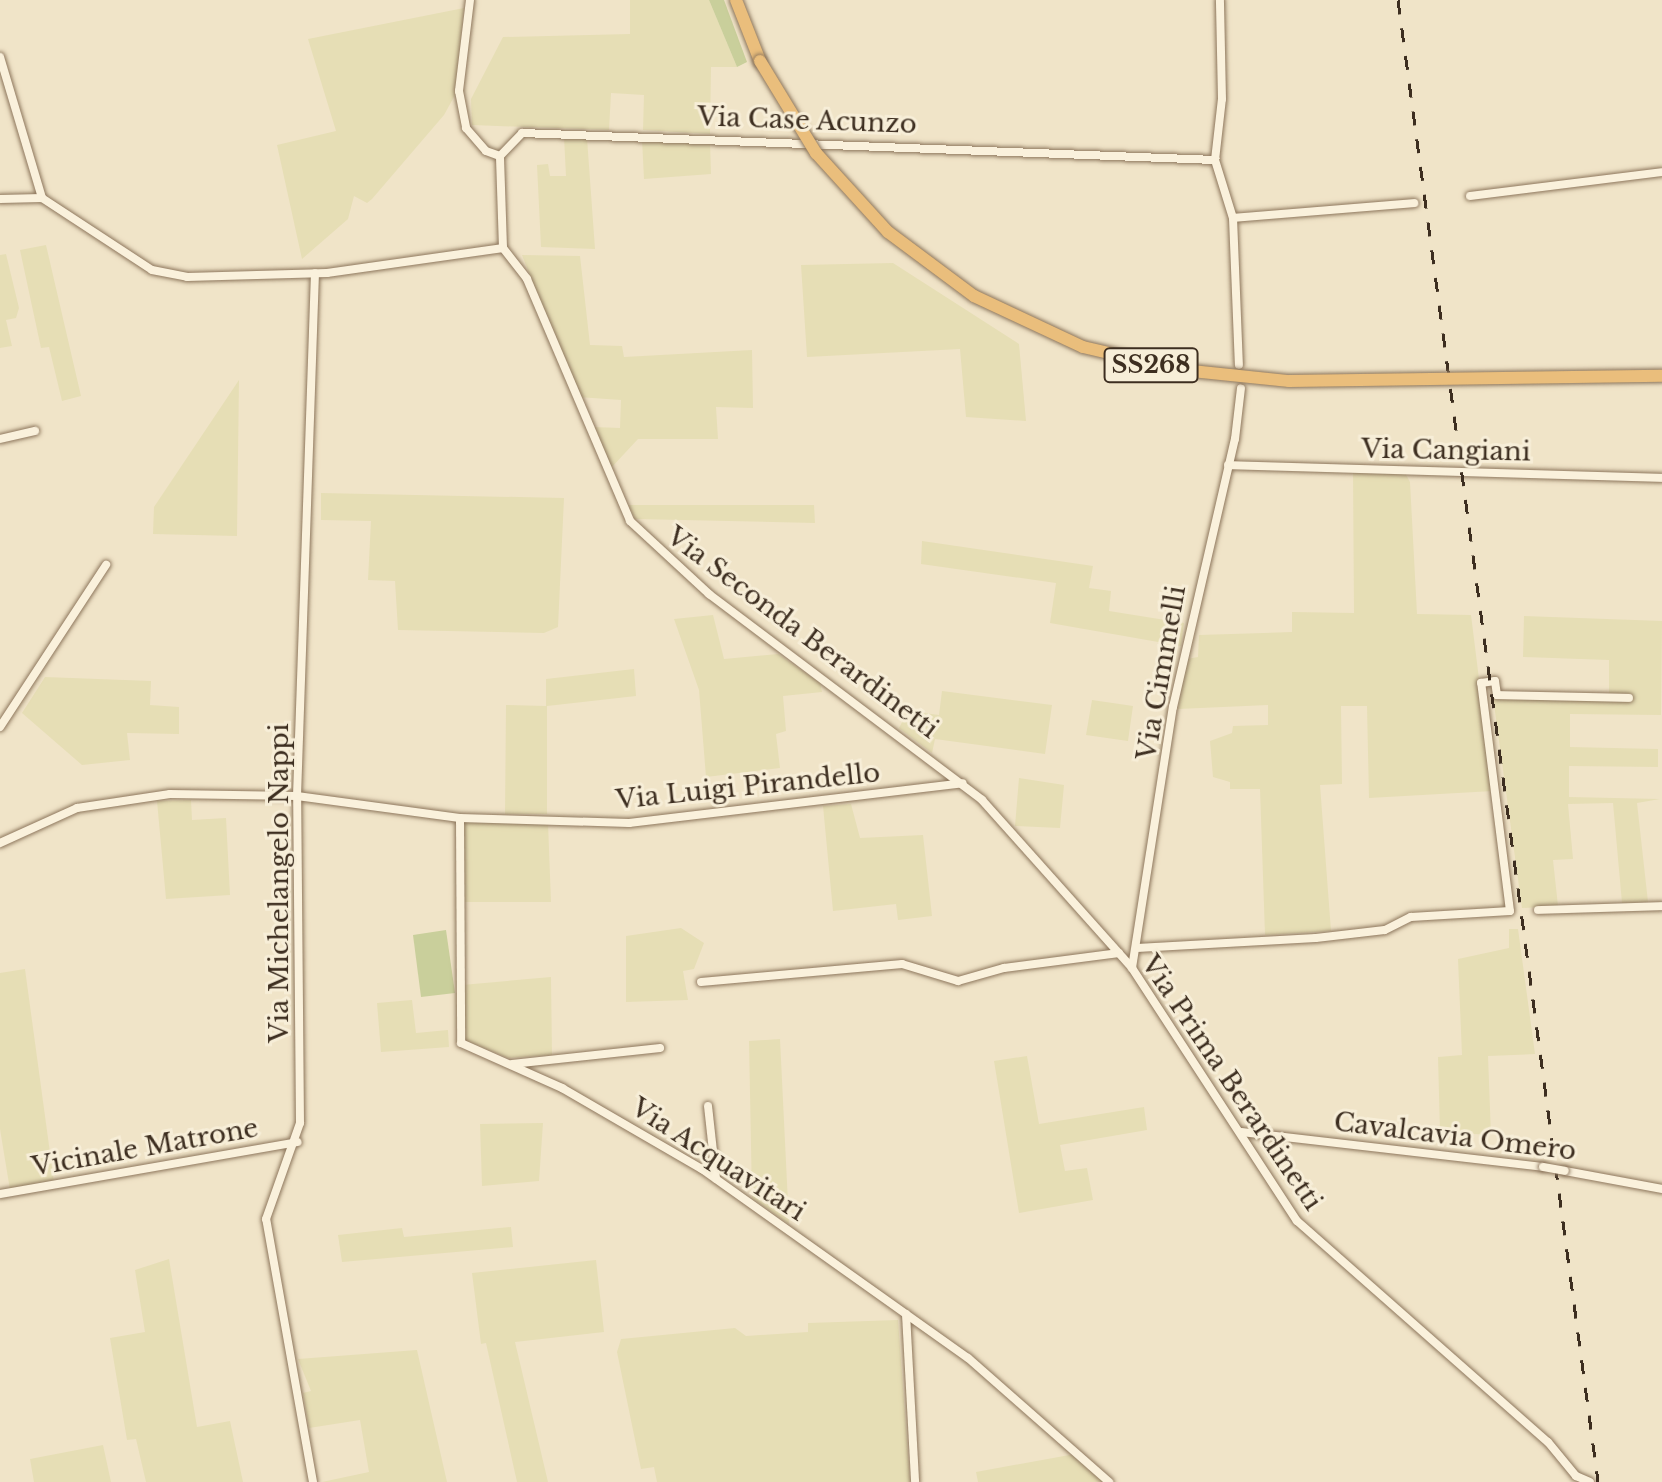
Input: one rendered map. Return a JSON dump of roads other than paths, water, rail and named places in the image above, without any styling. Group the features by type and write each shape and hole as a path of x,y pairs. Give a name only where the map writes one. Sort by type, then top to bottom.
{"highway":[{"name":"SS268","path":"736,0 760,61 816,153 888,232 974,296 1083,347 1182,370 1289,381 1662,376"}],"street":[{"path":"0,199 42,198 152,270 187,277 315,273 503,248 500,156 470,136 459,91 470,0"},
{"path":"1220,0 1222,99 1215,160 1233,218 1239,365"},
{"path":"0,57 42,198"},
{"name":"Via Case Acunzo","path":"500,156 522,133 560,130 1215,160"},
{"path":"1470,196 1662,172"},
{"path":"1233,218 1414,203"},
{"name":"Via Seconda Berardinetti","path":"503,248 527,279 630,521 709,594 963,783"},
{"name":"Via Michelangelo Nappi","path":"313,1482 267,1228 271,1199 297,1142 297,796 315,273"},
{"name":"Via Cimmelli","path":"1132,968 1173,707 1228,465 1241,388"},
{"path":"0,439 35,431"},
{"name":"Via Cangiani","path":"1228,465 1662,478"},
{"path":"0,727 106,565"},
{"path":"1137,948 1316,938 1385,930 1411,917 1510,911 1481,683 1495,681 1497,695 1629,698"},
{"name":"Via Luigi Pirandello","path":"0,843 77,808 118,799 297,796 460,818 679,820 963,783"},
{"name":"Via Prima Berardinetti","path":"963,783 1132,968 1241,1132 1271,1184 1315,1240 1548,1442 1576,1476 1590,1482"},
{"name":"Via Acquavitari","path":"460,818 458,1033 467,1047 512,1064 716,1179 1009,1391 1109,1482"},
{"path":"1538,910 1662,906"},
{"path":"701,982 902,964 958,981 1004,968 1119,953"},
{"path":"512,1064 660,1048"},
{"path":"708,1106 716,1179"},
{"name":"Cavalcavia Omero","path":"1241,1132 1543,1167 1662,1189"},
{"name":"Vicinale Matrone","path":"0,1194 297,1142"},
{"path":"906,1314 915,1482"}],"railway":[{"path":"1398,0 1598,1482"}]}
